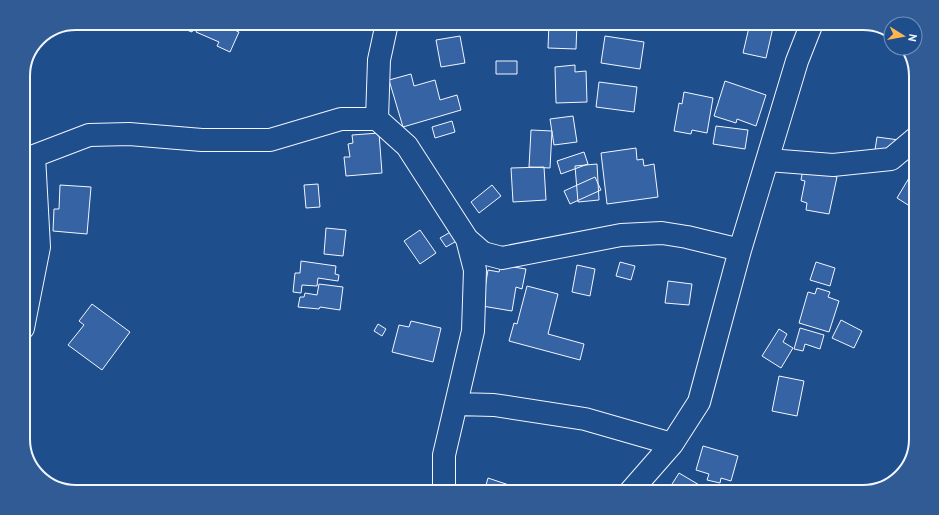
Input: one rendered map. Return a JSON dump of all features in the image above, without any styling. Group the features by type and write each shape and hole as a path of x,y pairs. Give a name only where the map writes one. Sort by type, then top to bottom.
{"street":[{"path":"377,119 379,60 385,30"},
{"path":"636,485 672,444 699,402 740,250 797,61 809,30"},
{"path":"30,156 89,135 129,134 202,140 270,140 341,119 377,119 407,146 467,239 483,253 502,258 621,235 662,233 687,237 740,250"},
{"path":"768,160 833,165 891,159 909,144"},
{"path":"30,173 39,246 30,292"},
{"path":"444,485 444,455 474,331 475,270 467,239"},
{"path":"456,404 494,405 585,419 672,444"}],"building":[{"path":"197,30 234,30 239,32 230,52 217,46 219,42 196,32"},
{"path":"549,30 577,30 576,49 548,48"},
{"path":"748,30 772,30 766,58 743,53"},
{"path":"460,36 465,63 441,67 436,40"},
{"path":"605,36 644,42 640,69 601,63"},
{"path":"496,61 517,61 517,74 496,74"},
{"path":"575,65 575,72 586,71 587,102 556,103 555,67"},
{"path":"411,74 414,86 435,80 440,100 457,95 461,110 403,127 389,80"},
{"path":"725,81 766,95 756,126 737,119 736,123 714,116"},
{"path":"599,82 637,87 634,112 596,107"},
{"path":"684,92 713,98 707,133 692,130 691,134 674,131 679,103 682,104"},
{"path":"573,116 577,142 554,145 550,119"},
{"path":"452,121 455,132 435,138 432,127"},
{"path":"716,126 748,130 745,149 713,144"},
{"path":"531,130 552,131 550,168 529,167"},
{"path":"379,133 382,173 346,176 344,157 350,157 348,144 353,143 352,135"},
{"path":"877,137 899,140 896,153 875,150"},
{"path":"636,148 637,160 643,159 644,166 654,164 658,197 607,204 601,153"},
{"path":"584,152 588,164 561,174 557,161"},
{"path":"597,164 599,200 578,202 575,166"},
{"path":"544,167 546,200 513,202 511,168"},
{"path":"803,169 837,177 829,214 806,210 807,203 801,201 805,181 801,180"},
{"path":"595,177 601,190 570,204 564,191"},
{"path":"909,178 909,206 897,198"},
{"path":"318,184 320,207 306,208 304,185"},
{"path":"60,185 91,187 87,234 53,231 54,209 59,209"},
{"path":"492,185 501,196 479,213 471,202"},
{"path":"326,228 346,230 343,256 324,254"},
{"path":"420,230 436,253 420,264 404,241"},
{"path":"454,230 460,239 446,247 440,238"},
{"path":"301,261 336,266 335,274 339,275 338,281 318,278 317,286 302,285 301,293 293,292 295,273 300,273"},
{"path":"620,262 635,266 631,280 616,276"},
{"path":"816,262 835,268 830,286 810,280"},
{"path":"501,265 526,269 522,289 516,287 512,311 482,306 488,270 499,272"},
{"path":"577,265 595,269 590,296 572,292"},
{"path":"668,281 692,284 689,305 665,303"},
{"path":"319,284 343,287 340,310 320,307 319,309 298,307 300,297 304,297 305,293 317,295"},
{"path":"527,286 558,294 548,334 584,344 580,360 509,341 514,323 517,324"},
{"path":"817,288 830,292 828,297 839,301 829,332 799,323 808,292 815,294"},
{"path":"92,304 130,332 102,370 68,345 84,325 79,321"},
{"path":"841,320 862,331 854,348 832,338"},
{"path":"411,321 441,328 433,362 392,352 399,325 409,327"},
{"path":"378,324 386,329 382,336 374,331"},
{"path":"800,328 824,335 820,349 805,344 803,351 794,349"},
{"path":"779,329 787,334 783,342 793,348 781,368 762,356"},
{"path":"779,376 804,381 797,416 772,411"},
{"path":"703,446 738,456 731,481 721,478 720,483 707,480 709,474 696,470"},
{"path":"679,473 699,485 671,485"},
{"path":"488,478 509,485 486,485"}]}
